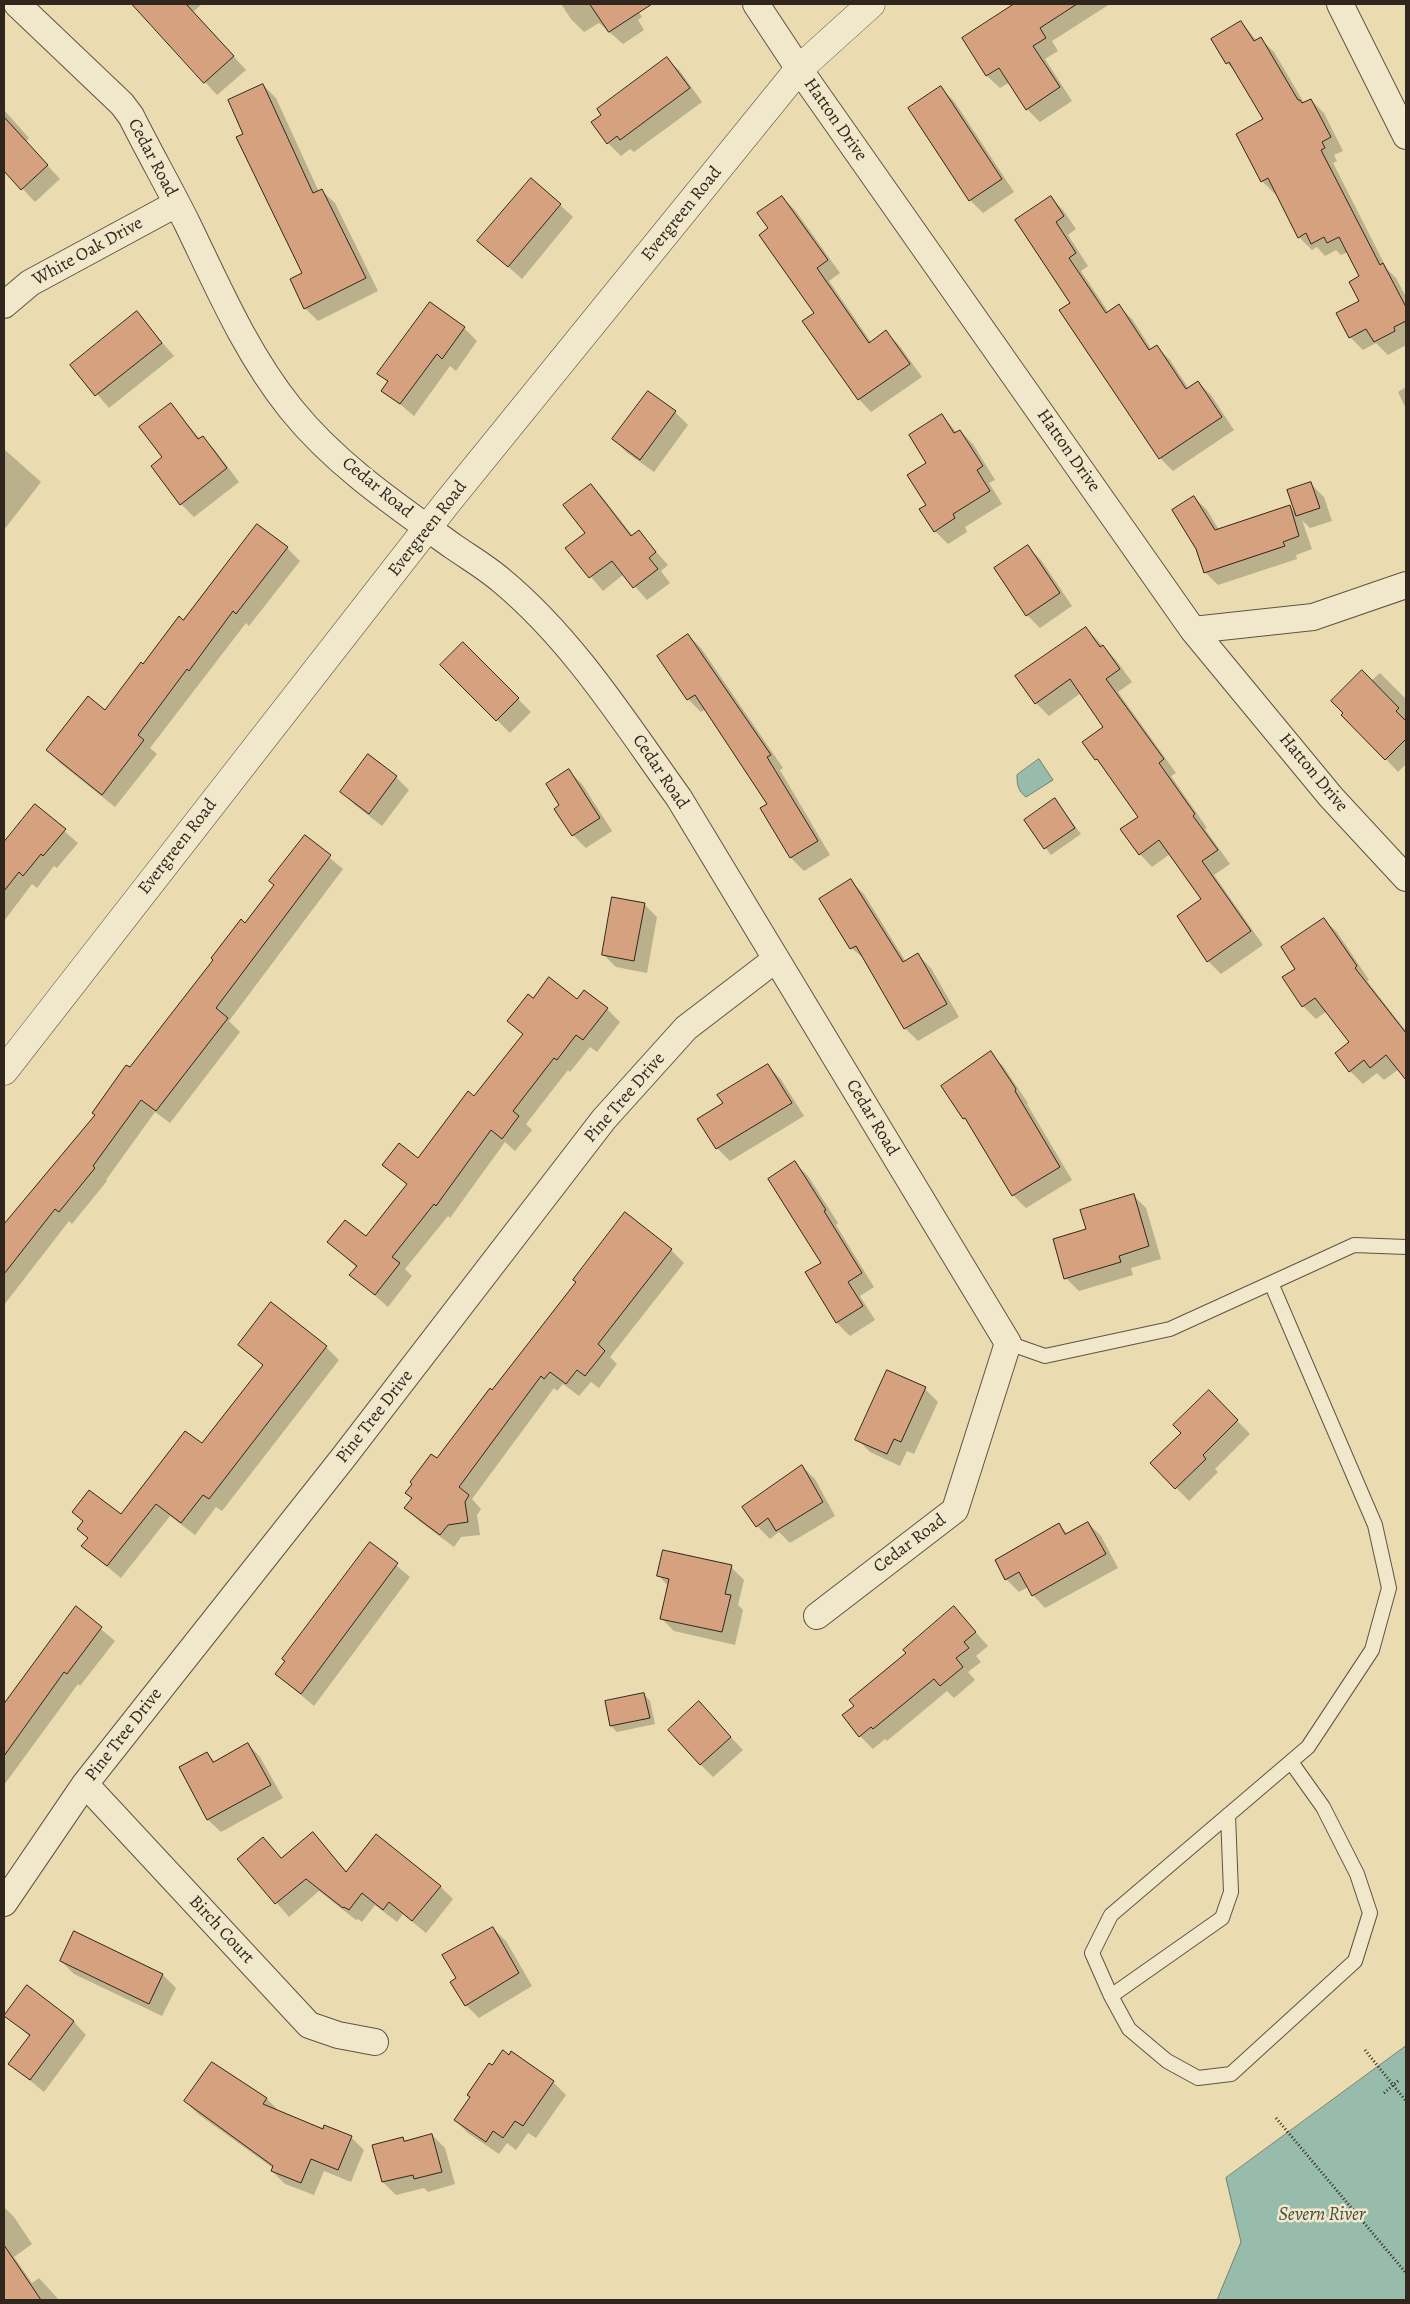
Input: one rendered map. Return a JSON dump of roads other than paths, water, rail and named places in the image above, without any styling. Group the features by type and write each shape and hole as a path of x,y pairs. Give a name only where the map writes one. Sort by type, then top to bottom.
{"street":[{"name":"Cedar Road","path":"17,4 122,104 131,116 234,322 261,366 292,410 332,452 377,491 502,581 545,623 591,676 636,736 678,798 1008,1343 954,1510 818,1616"},
{"name":"Hatton Drive","path":"756,4 799,69 1193,630 1331,797 1406,878"},
{"name":"Evergreen Road","path":"4,1071 428,528 799,69 871,4"},
{"path":"1340,4 1406,136"},
{"name":"White Oak Drive","path":"4,304 30,283 176,204"},
{"path":"1193,630 1313,617 1406,585"},
{"name":"Pine Tree Drive","path":"4,1903 85,1784 343,1458 604,1119 686,1028 776,959"},
{"name":"Birch Court","path":"85,1784 309,2025 338,2035 375,2042"}],"lane":[{"path":"1008,1343 1045,1356 1170,1329 1354,1245 1406,1247"},
{"path":"1271,1282 1375,1525 1389,1588 1372,1650 1308,1747 1111,1915 1092,1953 1129,2030 1167,2061 1198,2078 1231,2074 1355,1961 1370,1913 1357,1874 1323,1807 1291,1762"},
{"path":"1111,1996 1222,1918 1231,1892 1228,1815"}],"water":[{"path":"1039,759 1053,780 1026,797 1019,788 1017,775"},
{"name":"Severn River","path":"1406,2046 1406,2300 1217,2300 1241,2242 1226,2178"}]}
